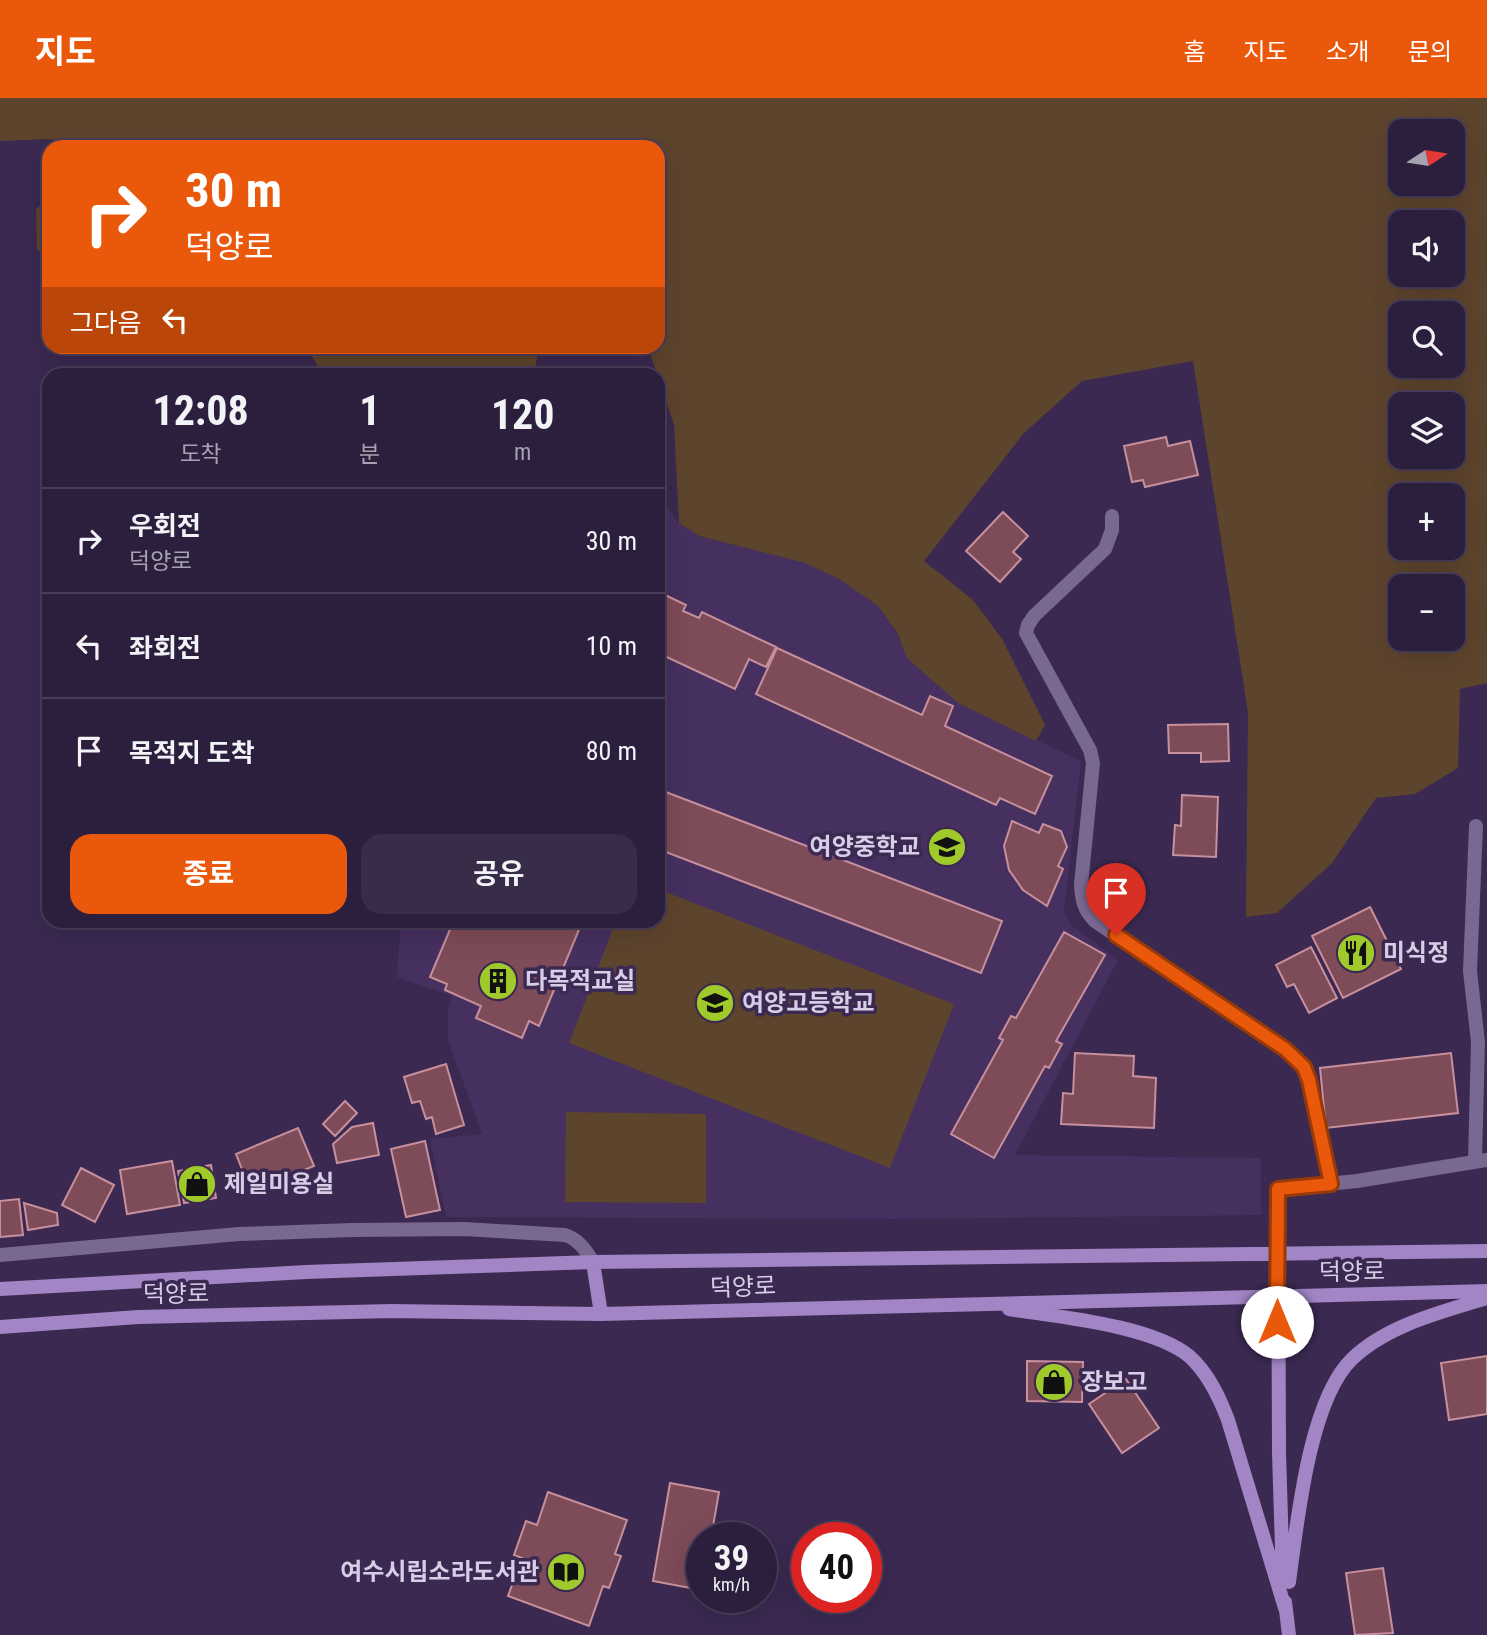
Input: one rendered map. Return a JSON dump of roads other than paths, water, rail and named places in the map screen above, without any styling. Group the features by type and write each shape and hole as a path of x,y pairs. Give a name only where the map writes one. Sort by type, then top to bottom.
{"main road":[{"path":"1278,1189 1281,1554 1289,1635"},
{"name":"덕양로","path":"0,1289 306,1272 593,1262 1487,1251"},
{"path":"593,1262 601,1314"},
{"name":"덕양로","path":"0,1327 138,1317 392,1311 601,1314 1487,1291"},
{"path":"1285,1608 1310,1455 1326,1398 1336,1377 1351,1359 1388,1335 1441,1312 1487,1298"},
{"path":"973,1303 1139,1332 1166,1342 1189,1356 1207,1376 1224,1409 1285,1608"}],"street":[{"path":"1112,516 1112,530 1105,549 1034,616 1028,625 1027,633 1090,750 1093,763 1081,885 1082,901 1086,912 1095,921 1297,1059 1309,1080 1331,1184"},
{"path":"1278,1189 1331,1184 1481,1160 1478,1042 1469,971 1480,889 1476,826"},
{"path":"0,1255 239,1234 464,1229 565,1235 583,1246 593,1262"}],"place":[{"name":"여양중학교","path":"947,847"},
{"name":"미식정","path":"1356,953"},
{"name":"다목적교실","path":"498,981"},
{"name":"여양고등학교","path":"715,1003"},
{"name":"제일미용실","path":"197,1184"},
{"name":"장보고","path":"1054,1382"},
{"name":"여수시립소라도서관","path":"566,1572"}]}
